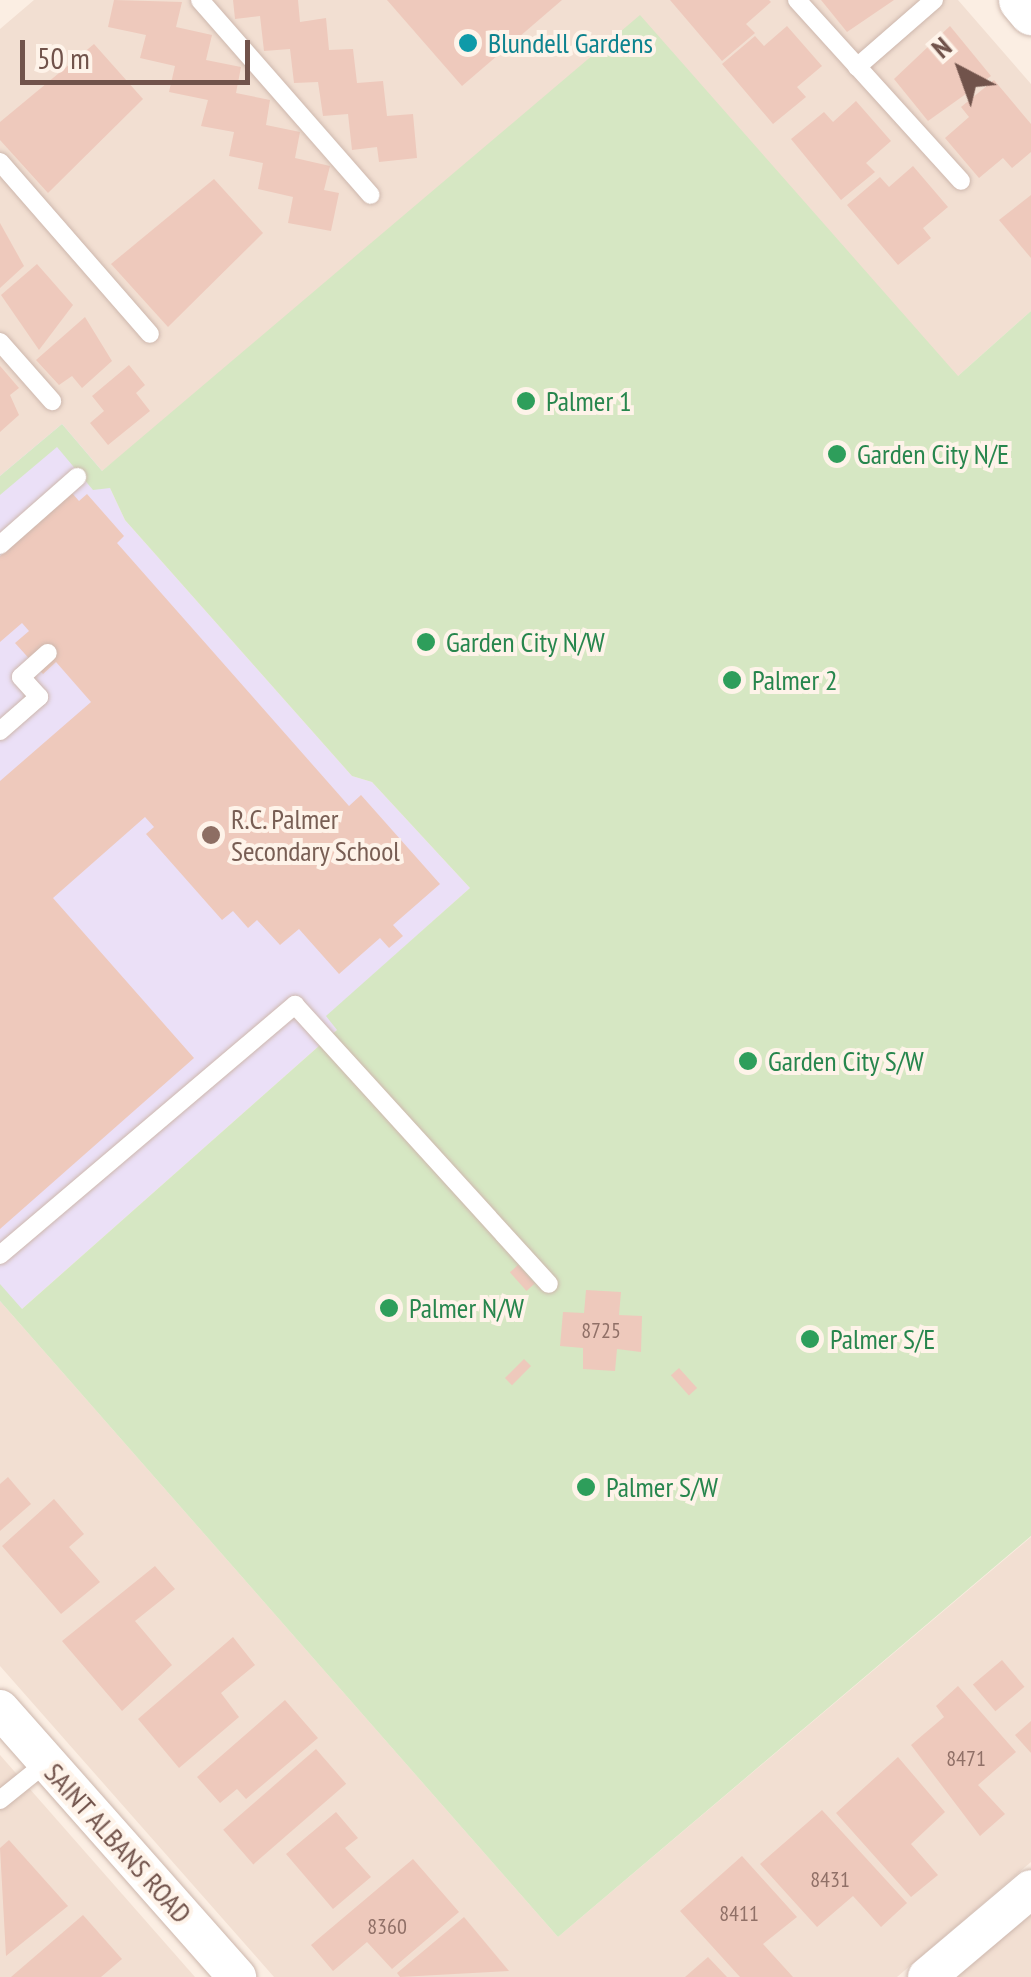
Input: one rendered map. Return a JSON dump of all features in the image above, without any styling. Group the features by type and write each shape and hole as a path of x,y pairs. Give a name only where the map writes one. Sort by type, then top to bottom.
{"street":[{"path":"1020,0 1031,12"},
{"name":"SAINT ALBANS ROAD","path":"0,1709 224,1973"},
{"path":"927,1977 1031,1889"}],"lane":[{"path":"200,0 371,195"},
{"path":"797,0 961,182"},
{"path":"857,67 934,0"},
{"path":"0,162 150,334"},
{"path":"0,342 52,401"},
{"path":"0,545 77,477"},
{"path":"0,731 39,697 21,677 48,653"},
{"path":"0,1254 296,1004 549,1284"},
{"path":"0,1800 46,1763"}],"shaded area":[{"path":"34,0 958,0 1031,84 1031,311 958,376 117,459 102,471 62,424 0,476 0,29"},
{"name":"R.C. Palmer Secondary School","path":"62,424 102,471 125,520 352,776 372,782 470,888 327,1016 338,1029 14,1316 0,1301 0,476"},
{"path":"0,1301 558,1937 1031,1537 1031,1862 897,1977 274,1977 0,1666"},
{"path":"0,1755 195,1977 0,1977"},
{"path":"1031,1914 1031,1977 957,1977"}],"green space":[{"path":"640,15 958,376 1031,311 1031,1536 558,1937 0,1301 0,1284 22,1309 337,1030 326,1016 470,888 372,782 352,776 125,520 110,488 93,490 57,447 0,495 0,476 62,424 102,471"}],"building":[{"path":"114,0 182,2 176,27 212,35 206,60 241,67 236,93 270,100 266,125 300,132 295,158 330,166 324,190 339,193 331,231 288,223 293,197 258,189 263,163 229,156 234,132 201,126 208,100 169,92 175,66 140,58 146,35 108,27"},
{"path":"233,0 298,0 300,22 326,18 329,50 353,49 357,83 383,81 387,116 413,114 417,158 379,162 377,147 352,150 348,114 323,116 318,82 294,83 290,49 264,51 260,16 235,19"},
{"name":"Blundell Gardens","path":"387,0 562,0 462,86"},
{"path":"670,0 771,2 746,24 755,33 722,61"},
{"path":"821,0 894,0 847,32"},
{"path":"787,26 822,66 797,87 806,97 773,124 722,64 755,36 764,46"},
{"path":"950,26 991,76 928,121 894,79"},
{"path":"94,44 143,99 48,193 0,140 0,122"},
{"path":"994,80 1031,124 1031,152 1012,168 1003,158 979,178 945,138 969,117 961,107"},
{"path":"856,101 891,141 866,163 875,172 841,200 791,139 824,112 833,122"},
{"path":"913,166 948,207 923,228 931,238 898,265 847,205 880,177 889,187"},
{"path":"214,179 263,233 168,327 111,264"},
{"path":"1031,195 1031,258 999,220"},
{"path":"0,223 24,266 0,288"},
{"path":"37,264 73,305 39,350 1,295"},
{"path":"85,317 112,361 82,388 72,376 59,385 36,360"},
{"path":"129,365 145,385 136,393 150,411 108,445 90,423 104,411 92,396"},
{"path":"0,366 19,388 10,395 19,415 0,432"},
{"name":"R.C. Palmer Secondary School","path":"72,493 79,501 87,494 124,536 117,543 349,806 361,795 440,884 393,925 403,936 389,948 380,938 339,974 299,929 280,945 257,920 248,928 233,911 222,920 146,834 154,827 145,817 53,898 194,1058 0,1229 0,781 91,702 56,662 43,674 15,643 29,631 22,623 0,642 0,556"},
{"path":"518,1265 535,1284 527,1291 510,1272"},
{"path":"586,1290 621,1292 619,1315 642,1316 641,1352 617,1349 615,1371 583,1369 583,1348 560,1346 563,1312 584,1313"},
{"path":"524,1359 531,1366 512,1385 505,1378"},
{"path":"679,1368 697,1388 689,1395 671,1375"},
{"path":"8,1477 31,1504 0,1531 0,1484"},
{"path":"54,1499 84,1534 69,1547 100,1582 61,1614 2,1546"},
{"path":"155,1566 175,1589 135,1621 172,1665 122,1711 62,1641"},
{"path":"233,1637 255,1665 221,1693 239,1717 179,1768 138,1719"},
{"path":"1002,1660 1024,1687 995,1711 973,1684"},
{"path":"958,1686 1016,1752 978,1785 1005,1814 980,1836 911,1745 944,1717 936,1706"},
{"path":"285,1700 318,1738 246,1799 237,1789 220,1803 197,1777"},
{"path":"1031,1721 1031,1753 1015,1735"},
{"path":"316,1749 346,1784 253,1864 223,1830"},
{"path":"898,1757 945,1812 911,1844 938,1875 911,1897 836,1813"},
{"path":"822,1810 907,1903 881,1927 853,1896 817,1927 760,1864"},
{"path":"336,1812 358,1838 345,1848 371,1877 333,1909 286,1854"},
{"path":"9,1840 68,1906 6,1956 0,1848"},
{"path":"742,1856 797,1917 763,1944 793,1977 740,1977 680,1911"},
{"path":"413,1859 459,1912 392,1969 367,1942 333,1971 311,1945"},
{"path":"83,1915 122,1959 101,1977 11,1977"},
{"path":"464,1917 509,1971 400,1977 397,1973"},
{"path":"708,1957 727,1977 685,1977"}],"place":[{"name":"Blundell Gardens","path":"468,43"},
{"name":"Palmer 1","path":"526,401"},
{"name":"Garden City N/E","path":"837,454"},
{"name":"Garden City N/W","path":"426,642"},
{"name":"Palmer 2","path":"732,680"},
{"name":"R.C. Palmer Secondary School","path":"211,835"},
{"name":"Garden City S/W","path":"748,1061"},
{"name":"Palmer N/W","path":"389,1308"},
{"name":"Palmer S/E","path":"810,1339"},
{"name":"Palmer S/W","path":"586,1487"}]}
